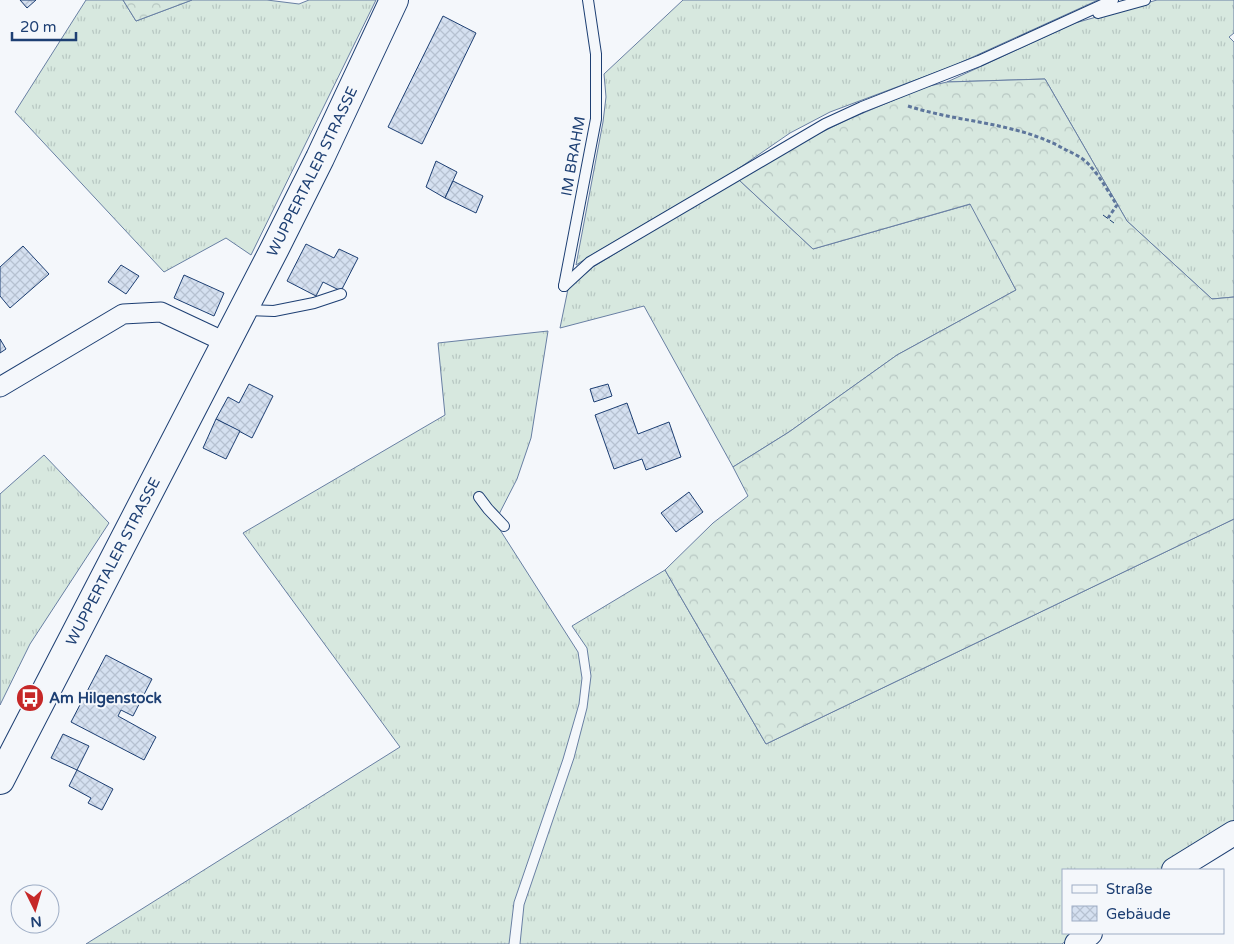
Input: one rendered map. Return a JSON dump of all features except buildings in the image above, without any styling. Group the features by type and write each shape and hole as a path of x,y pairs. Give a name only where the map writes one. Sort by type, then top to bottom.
{"main road":[{"name":"WUPPERTALER STRASSE","path":"0,780 320,158 394,0"}],"street":[{"path":"0,388 122,314 161,312 225,342"},
{"path":"1176,869 1234,833"},
{"path":"1077,944 1089,934"}],"lane":[{"name":"IM BRAHM","path":"588,0 596,54 596,119 564,286 590,262 808,133 884,98"},
{"path":"884,98 979,60 1113,0"},
{"path":"1070,20 1145,0"},
{"path":"242,310 274,311 314,303 341,294"},
{"path":"479,497 504,526"}],"path":[{"path":"884,98 919,110 1016,130 1049,140 1079,157 1091,167 1117,205 1108,218"}],"green space":[{"path":"86,0 123,0 136,21 192,0 267,0 299,4 309,0 376,0 251,255 226,238 164,272 15,112"},
{"path":"123,0 192,0 136,21"},
{"path":"683,0 1098,0 953,66 830,112 790,133 735,171 576,265 603,122 606,97 604,74"},
{"path":"1157,0 1234,0 1234,33 1229,37 1234,42 1234,297 1212,299 1127,221 1045,79 947,82 1075,23"},
{"path":"1045,79 1127,221 1212,299 1234,297 1234,519 766,744 665,570 713,523 748,496 733,467 789,432 897,355 1016,290 970,204 813,249 738,179 793,146 849,119 925,87 947,82"},
{"path":"738,179 813,249 971,204 1016,290 897,355 789,432 733,467 644,306 560,328 568,289 593,267"},
{"path":"548,331 531,438 517,479 495,522 578,652 582,678 579,704 563,759 514,902 509,944 86,944 400,747 243,533 445,415 438,343"},
{"path":"44,455 109,523 30,644 0,705 0,494"},
{"path":"1234,519 1234,824 1162,869 1062,869 1062,934 1075,934 1062,944 520,944 524,905 574,758 587,708 591,676 587,648 572,626 665,570 766,744"}],"fence":[{"path":"1103,215 1114,223"}],"place":[{"name":"Am Hilgenstock","path":"30,698"}]}
